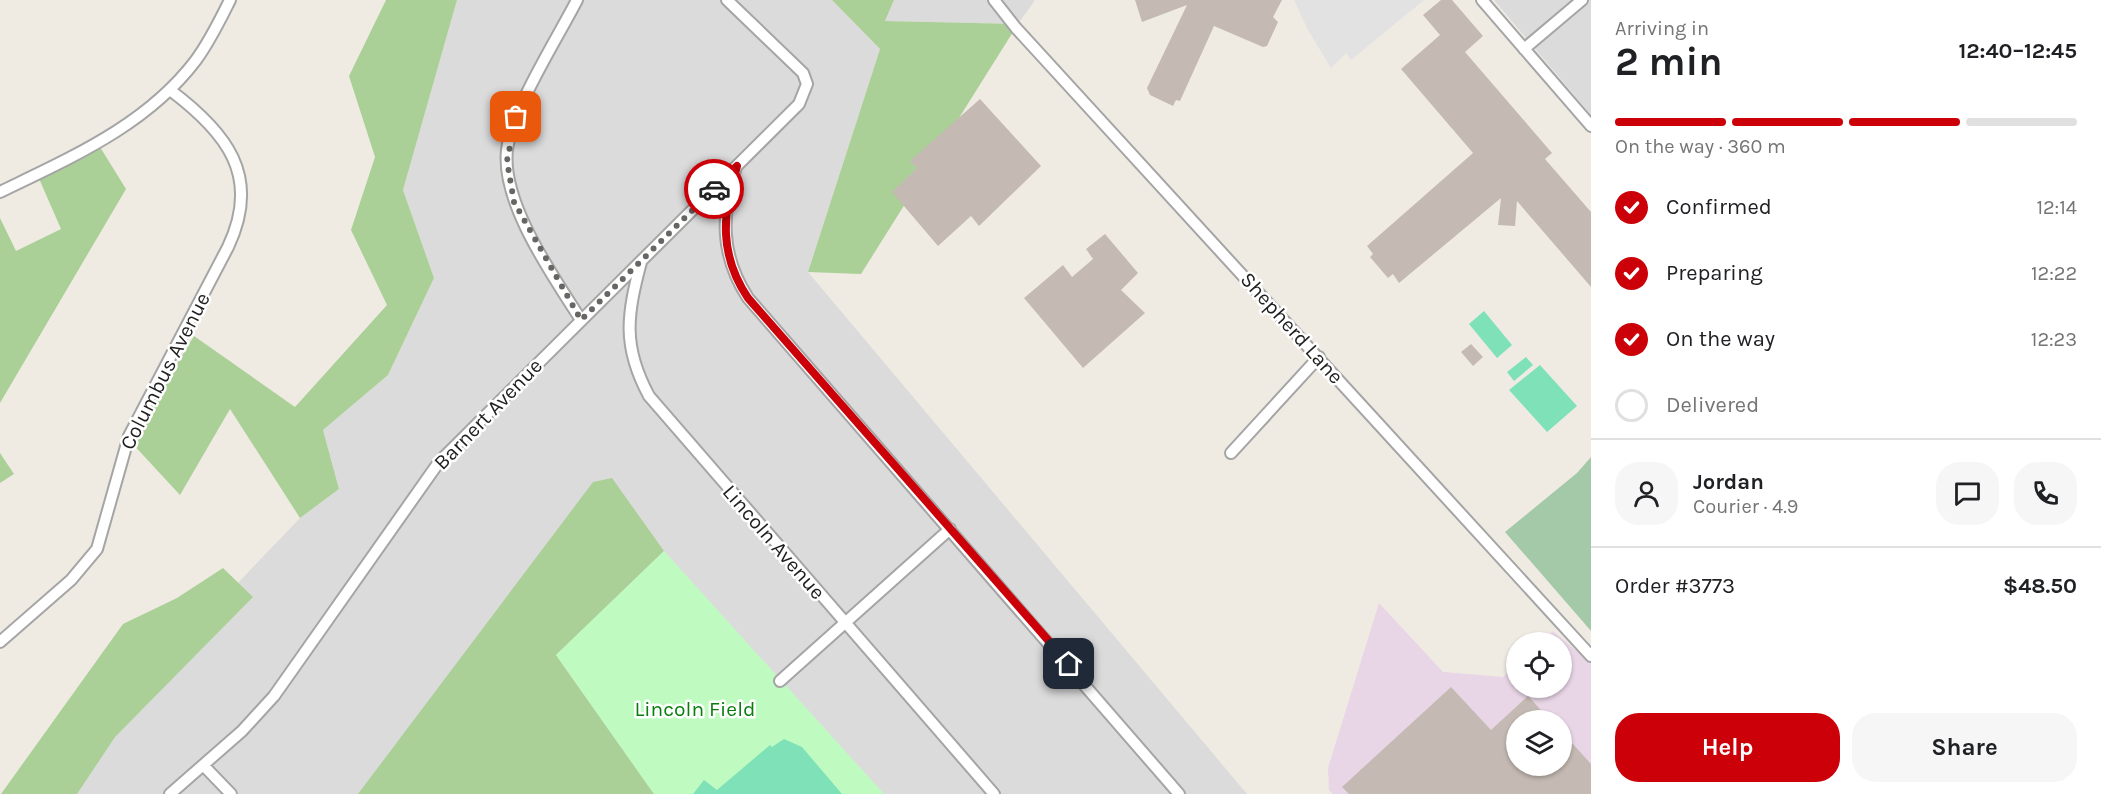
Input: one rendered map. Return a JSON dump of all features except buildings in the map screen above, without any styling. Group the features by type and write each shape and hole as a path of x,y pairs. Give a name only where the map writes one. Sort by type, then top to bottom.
{"street":[{"path":"0,192 76,155 124,127 170,90 197,59 230,0"},
{"path":"577,0 516,117 507,161 514,202 581,320"},
{"name":"Barnert Avenue","path":"170,794 242,731 274,696 439,462 737,166 804,95 807,84 803,73 727,0"},
{"name":"Shepherd Lane","path":"994,0 1001,5 1591,656"},
{"path":"1482,0 1591,126"},
{"path":"1524,49 1582,0"},
{"name":"Columbus Avenue","path":"0,642 71,579 97,549 129,436 236,230 242,206 234,158 216,130 201,114 170,90"},
{"path":"737,166 729,189 724,227 728,257 738,283 771,325 1179,794"},
{"name":"Lincoln Avenue","path":"641,261 631,301 628,334 634,366 649,396 994,794"},
{"path":"1231,453 1319,357"},
{"path":"780,681 950,530"},
{"path":"204,766 231,794"}],"shaded area":[{"path":"457,0 832,0 880,49 808,272 1247,794 36,794 300,518 339,489 323,430 388,375 434,278 403,190"},
{"path":"894,0 1035,0 1018,24 885,21"},
{"path":"1294,0 1424,0 1351,60 1346,53 1331,68 1308,30"},
{"path":"1494,0 1591,0 1591,115"},
{"path":"1379,603 1443,672 1503,677 1506,674 1506,698 1572,698 1572,647 1591,663 1591,794 1333,794 1329,790 1328,768"}],"green space":[{"path":"386,0 457,0 403,190 434,278 388,375 323,430 339,489 300,518 230,409 180,495 130,441 194,336 295,407 387,305 351,230 375,157 349,76"},
{"path":"832,0 894,0 885,21 1018,24 861,274 808,272 880,49"},
{"path":"100,147 126,189 0,403 0,218 16,251 61,229 37,174"},
{"path":"1484,311 1512,345 1497,358 1469,324"},
{"path":"1526,357 1533,365 1514,381 1507,372"},
{"path":"1540,365 1577,406 1547,432 1509,390"},
{"path":"0,453 14,474 0,483"},
{"path":"1591,457 1591,631 1505,532 1577,473"},
{"path":"612,478 664,551 556,655 654,794 358,794 593,482"},
{"name":"Lincoln Field","path":"664,551 884,794 654,794 556,655"},
{"path":"223,568 253,597 115,737 77,794 1,794 123,624 177,598"},
{"path":"784,739 802,747 842,794 693,794 704,780 717,790 770,745 772,747"}],"way so far":[{"path":"516,117 507,148 509,188 520,216 581,320 714,189"}],"route":[{"path":"714,189 737,166 729,189 724,227 728,257 738,283 748,298 1069,664"}]}
